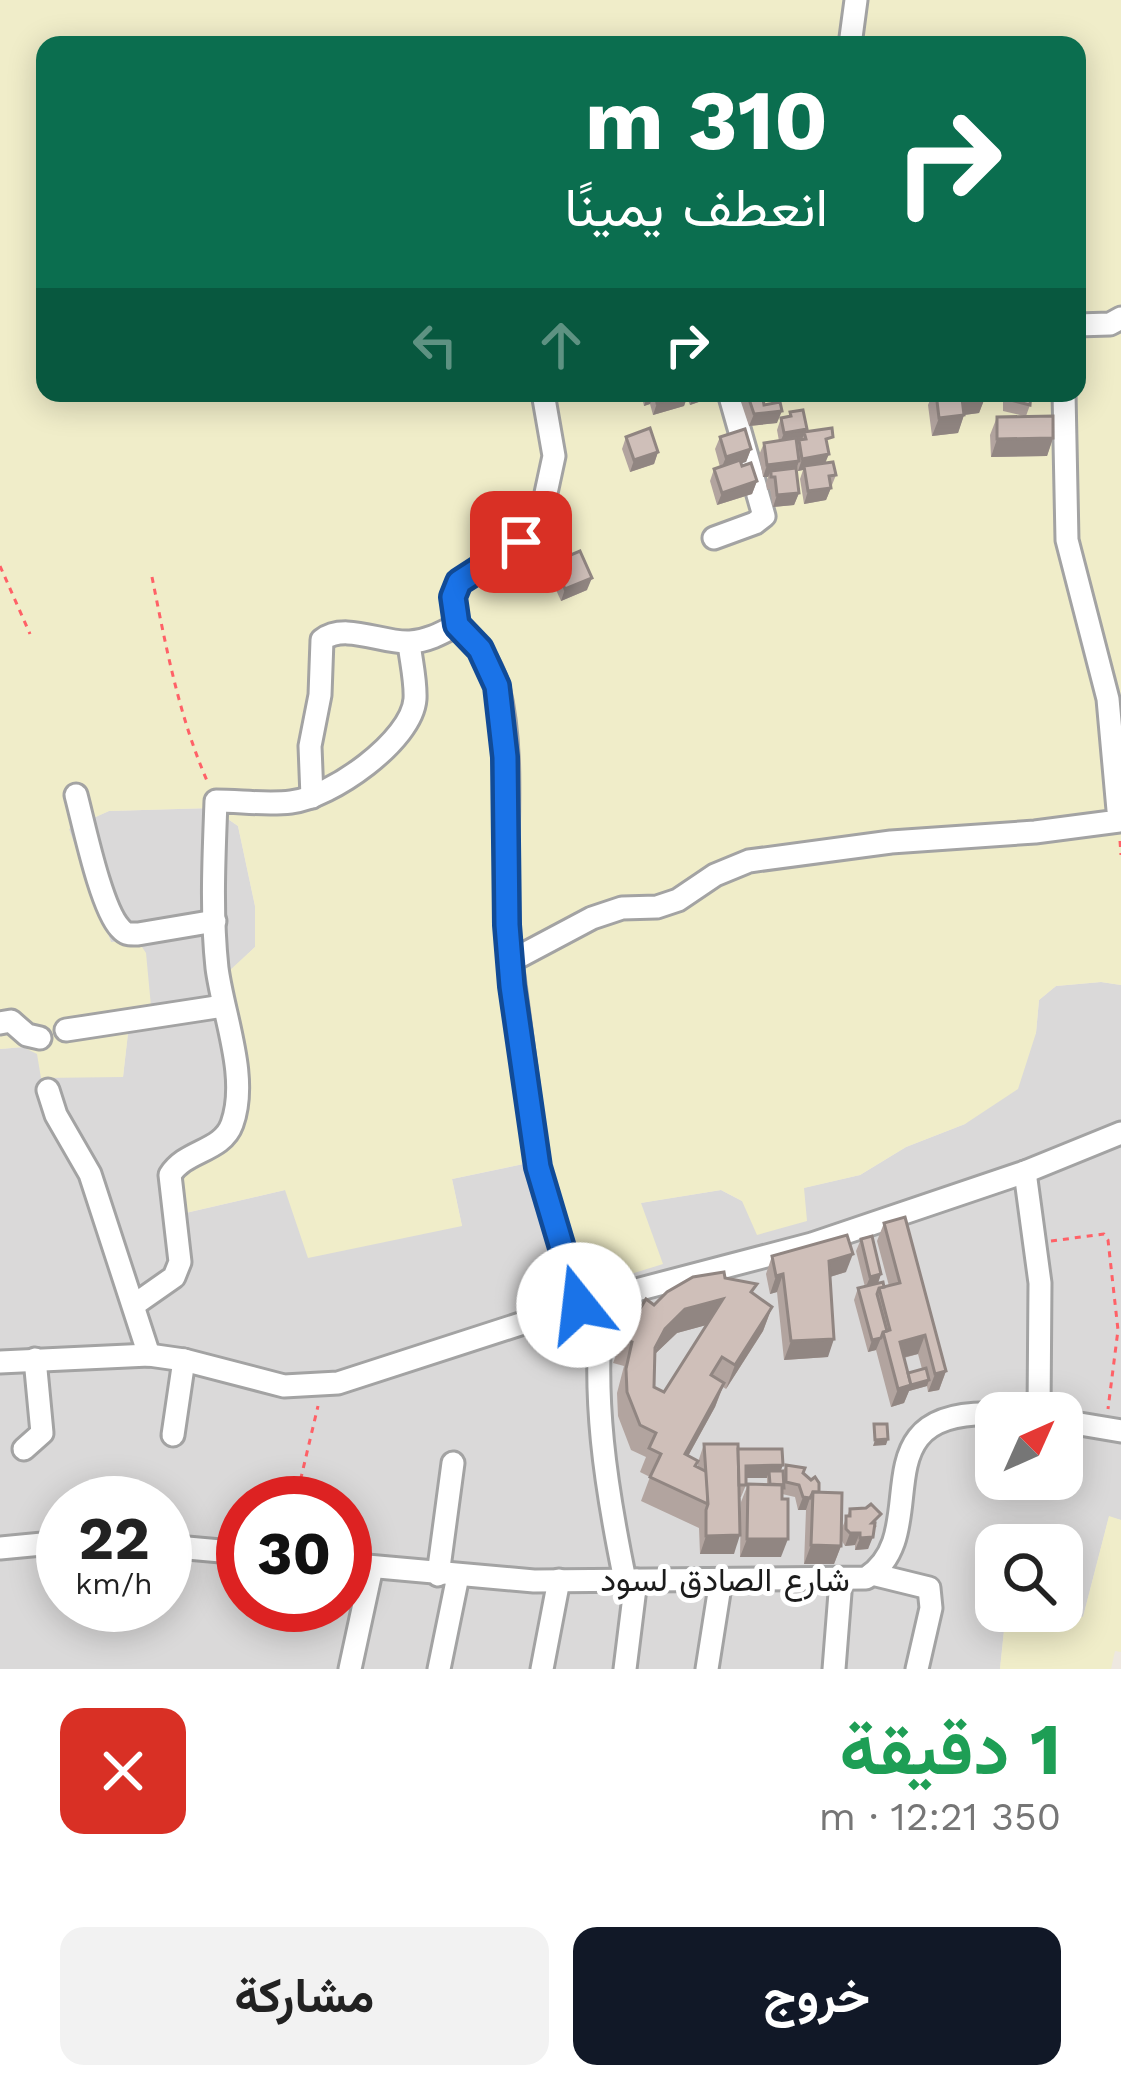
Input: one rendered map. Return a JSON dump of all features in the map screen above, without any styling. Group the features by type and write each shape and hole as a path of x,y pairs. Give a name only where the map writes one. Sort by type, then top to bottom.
{"street":[{"path":"851,36 856,0"},
{"path":"1086,325 1121,319"},
{"path":"545,402 554,456 543,506 521,542 459,582 453,597 457,625 488,664 502,715 511,961 538,1167 579,1305"},
{"path":"714,538 764,516 732,402"},
{"path":"511,961 592,918 622,908 656,907 678,900 715,875 749,861 1119,821 1108,699 1067,540 1064,402"},
{"path":"312,797 310,746 320,695 322,640 336,633 409,643 439,636 457,625"},
{"path":"134,1304 174,1277 180,1262 170,1174 177,1162 218,1143 232,1126 235,1068 215,921 215,801 294,802 312,797 382,751 405,725 415,701 409,643"},
{"path":"76,795 108,906 120,928 138,934 215,921"},
{"path":"66,1030 223,1006"},
{"path":"0,1023 10,1021 27,1035 40,1038"},
{"path":"48,1090 56,1115 89,1174 149,1355"},
{"path":"0,1362 149,1355 266,1383 299,1388 324,1385 579,1305 812,1244 1025,1172 1121,1133"},
{"path":"1025,1172 1038,1243 1039,1392"},
{"path":"603,1300 597,1369 602,1439 631,1580 625,1669"},
{"path":"24,1450 42,1433 34,1359"},
{"path":"173,1435 184,1360"},
{"name":"شارع الصادق لسود","path":"372,1567 559,1580 841,1580 872,1574 891,1546 906,1468 921,1433 950,1415 975,1414"},
{"path":"1083,1424 1113,1429"},
{"path":"439,1669 453,1463"},
{"path":"0,1548 36,1545"},
{"path":"872,1574 929,1588 932,1608 917,1669"},
{"path":"542,1669 559,1580"},
{"path":"706,1669 722,1580"},
{"path":"834,1669 841,1580"},
{"path":"350,1669 358,1632"}],"path":[{"path":"0,566 30,634"},
{"path":"152,577 183,713 215,801"},
{"path":"1038,1243 1096,1233 1108,1240 1118,1330 1113,1429"},
{"path":"302,1476 324,1385"}],"shaded area":[{"path":"0,0 1121,0 1121,985 1056,986 1039,1000 1036,1033 1018,1089 965,1124 906,1147 860,1175 804,1188 807,1221 757,1235 742,1201 721,1190 641,1203 663,1264 615,1279 583,1281 547,1159 452,1179 462,1226 308,1258 285,1190 185,1213 177,1184 224,1131 250,1071 229,971 255,947 255,906 238,826 212,808 109,811 69,829 111,942 138,941 146,953 152,1017 128,1034 123,1077 41,1078 37,1054 23,1047 0,1049"},
{"path":"212,808 238,826 255,906 255,947 229,972 250,1071 186,1213 285,1190 462,1226 452,1179 548,1159 640,1203 721,1190 806,1221 803,1188 860,1175 906,1147 965,1124 1036,1033 1039,1000 1056,986 1121,985 1121,1520 1109,1517 1083,1617 1083,1524 975,1524 975,1632 1004,1632 1000,1669 0,1669 0,1049 24,1047 123,1077 138,941 111,942 68,829 109,811"},
{"path":"1109,1516 1121,1520 1121,1652 1115,1651 1111,1669 1000,1669 1004,1632 1083,1632"}],"building":[{"path":"750,402 780,402 782,411 754,414"},
{"path":"937,402 962,402 964,415 939,418"},
{"path":"803,410 807,429 784,433 781,418"},
{"path":"1053,416 1053,438 997,439 997,417"},
{"path":"650,428 658,452 634,460 626,437"},
{"path":"832,428 833,437 826,439 829,454 802,459 799,440 806,439 804,432"},
{"path":"745,429 751,449 726,457 720,437"},
{"path":"796,438 799,461 767,465 764,443"},
{"path":"740,460 742,466 751,463 757,481 722,493 714,469"},
{"path":"833,462 836,475 829,476 831,488 808,491 804,466"},
{"path":"796,468 799,493 777,495 771,471"},
{"path":"580,551 592,578 565,589 554,562"},
{"path":"905,1217 946,1371 935,1374 925,1335 900,1342 911,1385 898,1389 883,1332 890,1330 879,1288 900,1283 884,1223"},
{"path":"847,1235 853,1254 829,1261 834,1339 791,1341 783,1274 776,1276 772,1256"},
{"path":"872,1236 881,1274 870,1277 861,1239"},
{"path":"724,1272 725,1278 757,1284 751,1292 772,1307 735,1365 722,1357 711,1375 724,1383 685,1454 707,1472 708,1504 650,1477 661,1454 649,1448 656,1433 640,1425 627,1392 632,1342 622,1339 646,1299 654,1305 693,1277","holes":["723,1299 664,1392 654,1387 655,1348 665,1329 685,1309"]},
{"path":"883,1282 877,1294 887,1331 872,1340 858,1288"},
{"path":"926,1368 929,1380 911,1385 908,1373"},
{"path":"874,1424 887,1424 888,1439 875,1440"},
{"path":"704,1444 738,1444 740,1535 706,1536"},
{"path":"738,1449 782,1449 783,1465 746,1466 746,1485 739,1485"},
{"path":"786,1465 805,1468 803,1473 819,1483 819,1492 803,1497 799,1485 786,1482"},
{"path":"769,1471 783,1471 784,1488 770,1484"},
{"path":"748,1484 782,1485 782,1499 788,1499 788,1539 747,1539"},
{"path":"813,1492 842,1493 841,1546 811,1545"},
{"path":"871,1504 881,1514 872,1523 873,1537 850,1533 846,1516 850,1509"}],"route":[{"path":"521,542 459,582 453,597 457,625 480,649 497,686 505,757 512,986 538,1167 579,1305"}]}
